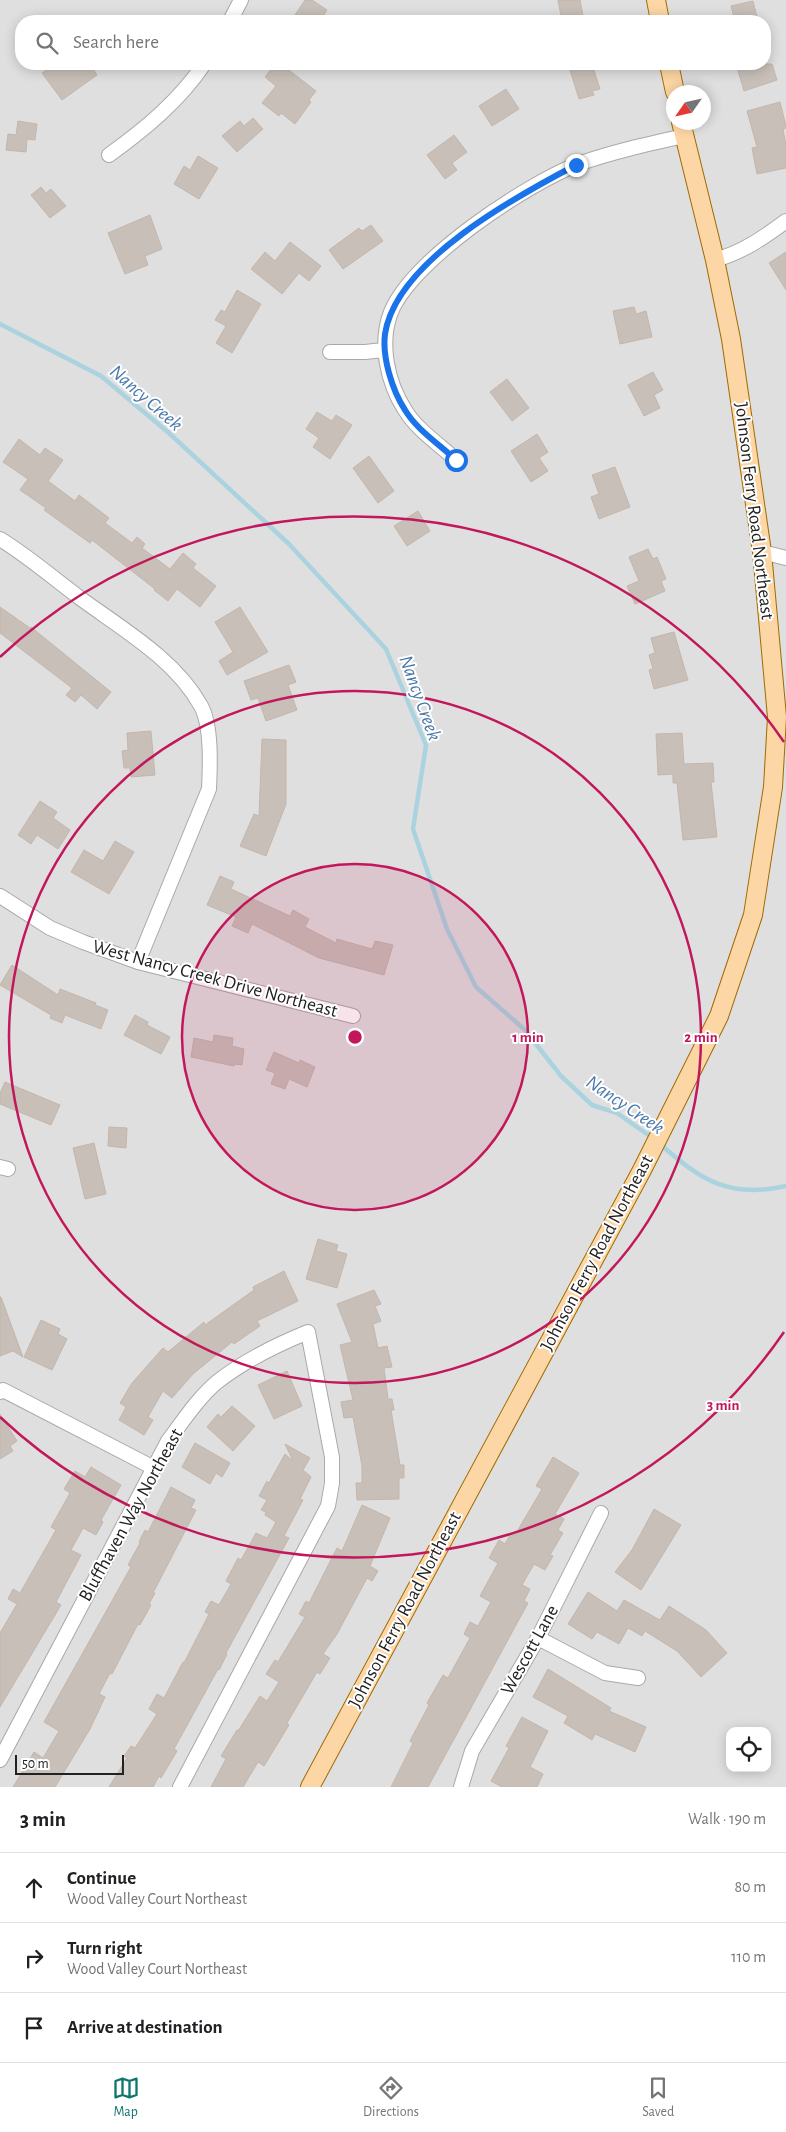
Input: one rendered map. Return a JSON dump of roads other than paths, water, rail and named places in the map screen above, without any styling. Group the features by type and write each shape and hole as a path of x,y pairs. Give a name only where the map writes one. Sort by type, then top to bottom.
{"main road":[{"path":"656,0 659,15"},
{"path":"670,70 674,85"},
{"name":"Johnson Ferry Road Northeast","path":"310,1787 668,1121 719,1016 753,915 773,787 776,718 762,552 731,339 715,260 683,130"}],"street":[{"path":"233,15 241,0"},
{"path":"109,155 162,114 200,70"},
{"path":"456,460 415,424 404,409 394,388 384,350 387,326 399,297 437,256 468,230 520,194 576,165 680,130"},
{"path":"715,260 734,255 754,245 786,221"},
{"path":"330,352 384,350"},
{"path":"0,539 162,658 188,687 202,707 208,731 210,758 208,789 138,962"},
{"path":"762,552 786,558"},
{"name":"West Nancy Creek Drive Northeast","path":"0,896 50,928 138,962 352,1016"},
{"name":"Bluffhaven Way Northeast","path":"0,1760 168,1441 192,1408 217,1382 264,1351 308,1332 332,1457 332,1483 328,1506 180,1787"},
{"path":"0,1392 3,1390 154,1468"},
{"name":"Wescott Lane","path":"461,1787 472,1751 538,1638 601,1513"},
{"path":"538,1638 605,1673 638,1678"}],"waterway":[{"name":"Nancy Creek","path":"0,324 101,376 170,434 289,544 386,649 426,745 413,829 447,929 476,987 525,1030 561,1076 592,1105 617,1113 654,1139"},
{"name":"Nancy Creek","path":"660,1144 689,1168 717,1183 732,1188 748,1190 786,1186"}]}
